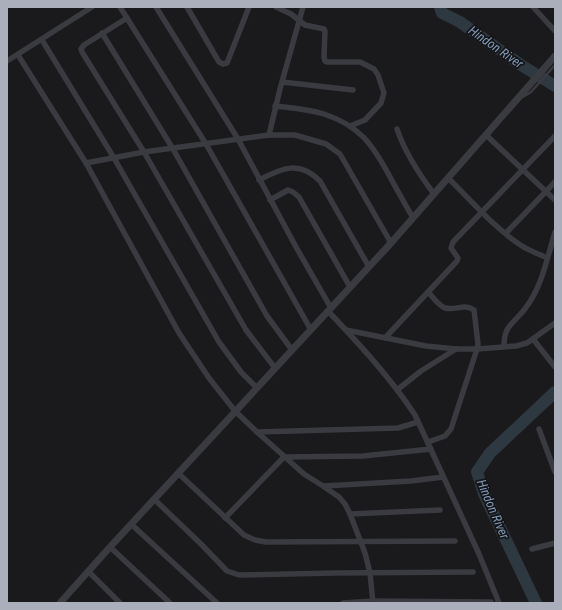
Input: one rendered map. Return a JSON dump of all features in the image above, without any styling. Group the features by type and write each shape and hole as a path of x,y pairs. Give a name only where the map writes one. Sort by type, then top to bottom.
{"street":[{"path":"7,61 92,7"},
{"path":"120,7 206,144 311,330"},
{"path":"156,7 238,139 330,309 397,390 418,422 479,554 499,603"},
{"path":"187,7 219,62 223,64 227,63 249,7"},
{"path":"276,7 291,14 305,25 322,28 326,31 325,61 360,62 369,66 378,75 384,93 381,103 365,120 350,126"},
{"path":"269,135 275,106 303,7"},
{"path":"533,7 554,30"},
{"path":"127,18 84,45 81,49 82,52 144,152 246,330 275,368"},
{"path":"102,33 173,149 267,316 292,350"},
{"path":"42,40 114,158 219,342 241,372 257,388"},
{"path":"18,55 86,163 179,333 210,378 235,411 257,432 304,474 339,497 345,504 361,541 370,573 373,602"},
{"path":"60,603 110,546 391,243 514,102 527,91 555,56"},
{"path":"282,82 353,90"},
{"path":"275,106 325,115 350,126 363,136 376,152 413,218"},
{"path":"398,129 411,160 434,194"},
{"path":"86,163 144,152 269,135 295,134 326,144 340,154 391,243"},
{"path":"486,134 555,200"},
{"path":"385,338 457,261 458,258 451,248 453,242 555,136"},
{"path":"259,180 277,170 284,168 306,170 314,175 320,181 369,267"},
{"path":"448,178 483,212 523,247 547,258"},
{"path":"506,233 555,182"},
{"path":"270,200 288,190 293,192 298,198 350,287"},
{"path":"504,346 506,331 525,309 536,293 555,232"},
{"path":"428,292 440,305 445,308 466,306 474,310 478,344 452,429 445,436 428,442"},
{"path":"346,330 426,346 456,349 477,349 516,346 533,339 555,322"},
{"path":"533,339 555,367"},
{"path":"397,390 422,371 456,349"},
{"path":"257,432 398,428 418,422"},
{"path":"539,429 555,472"},
{"path":"225,518 284,457 363,456 431,449"},
{"path":"178,474 225,518 244,534 255,540 319,542 456,541"},
{"path":"323,486 411,481 443,477"},
{"path":"154,499 227,570 233,574 473,572"},
{"path":"350,514 440,510"},
{"path":"131,524 217,603"},
{"path":"532,548 555,543"},
{"path":"110,546 170,603"},
{"path":"88,571 120,603"},
{"path":"343,603 492,602"}],"lane":[{"path":"527,91 554,66"}],"waterway":[{"name":"Hindon River","path":"440,7 442,13 460,22 521,65 555,86"},
{"name":"Hindon River","path":"536,603 484,494 477,472 490,453 555,392"}]}
